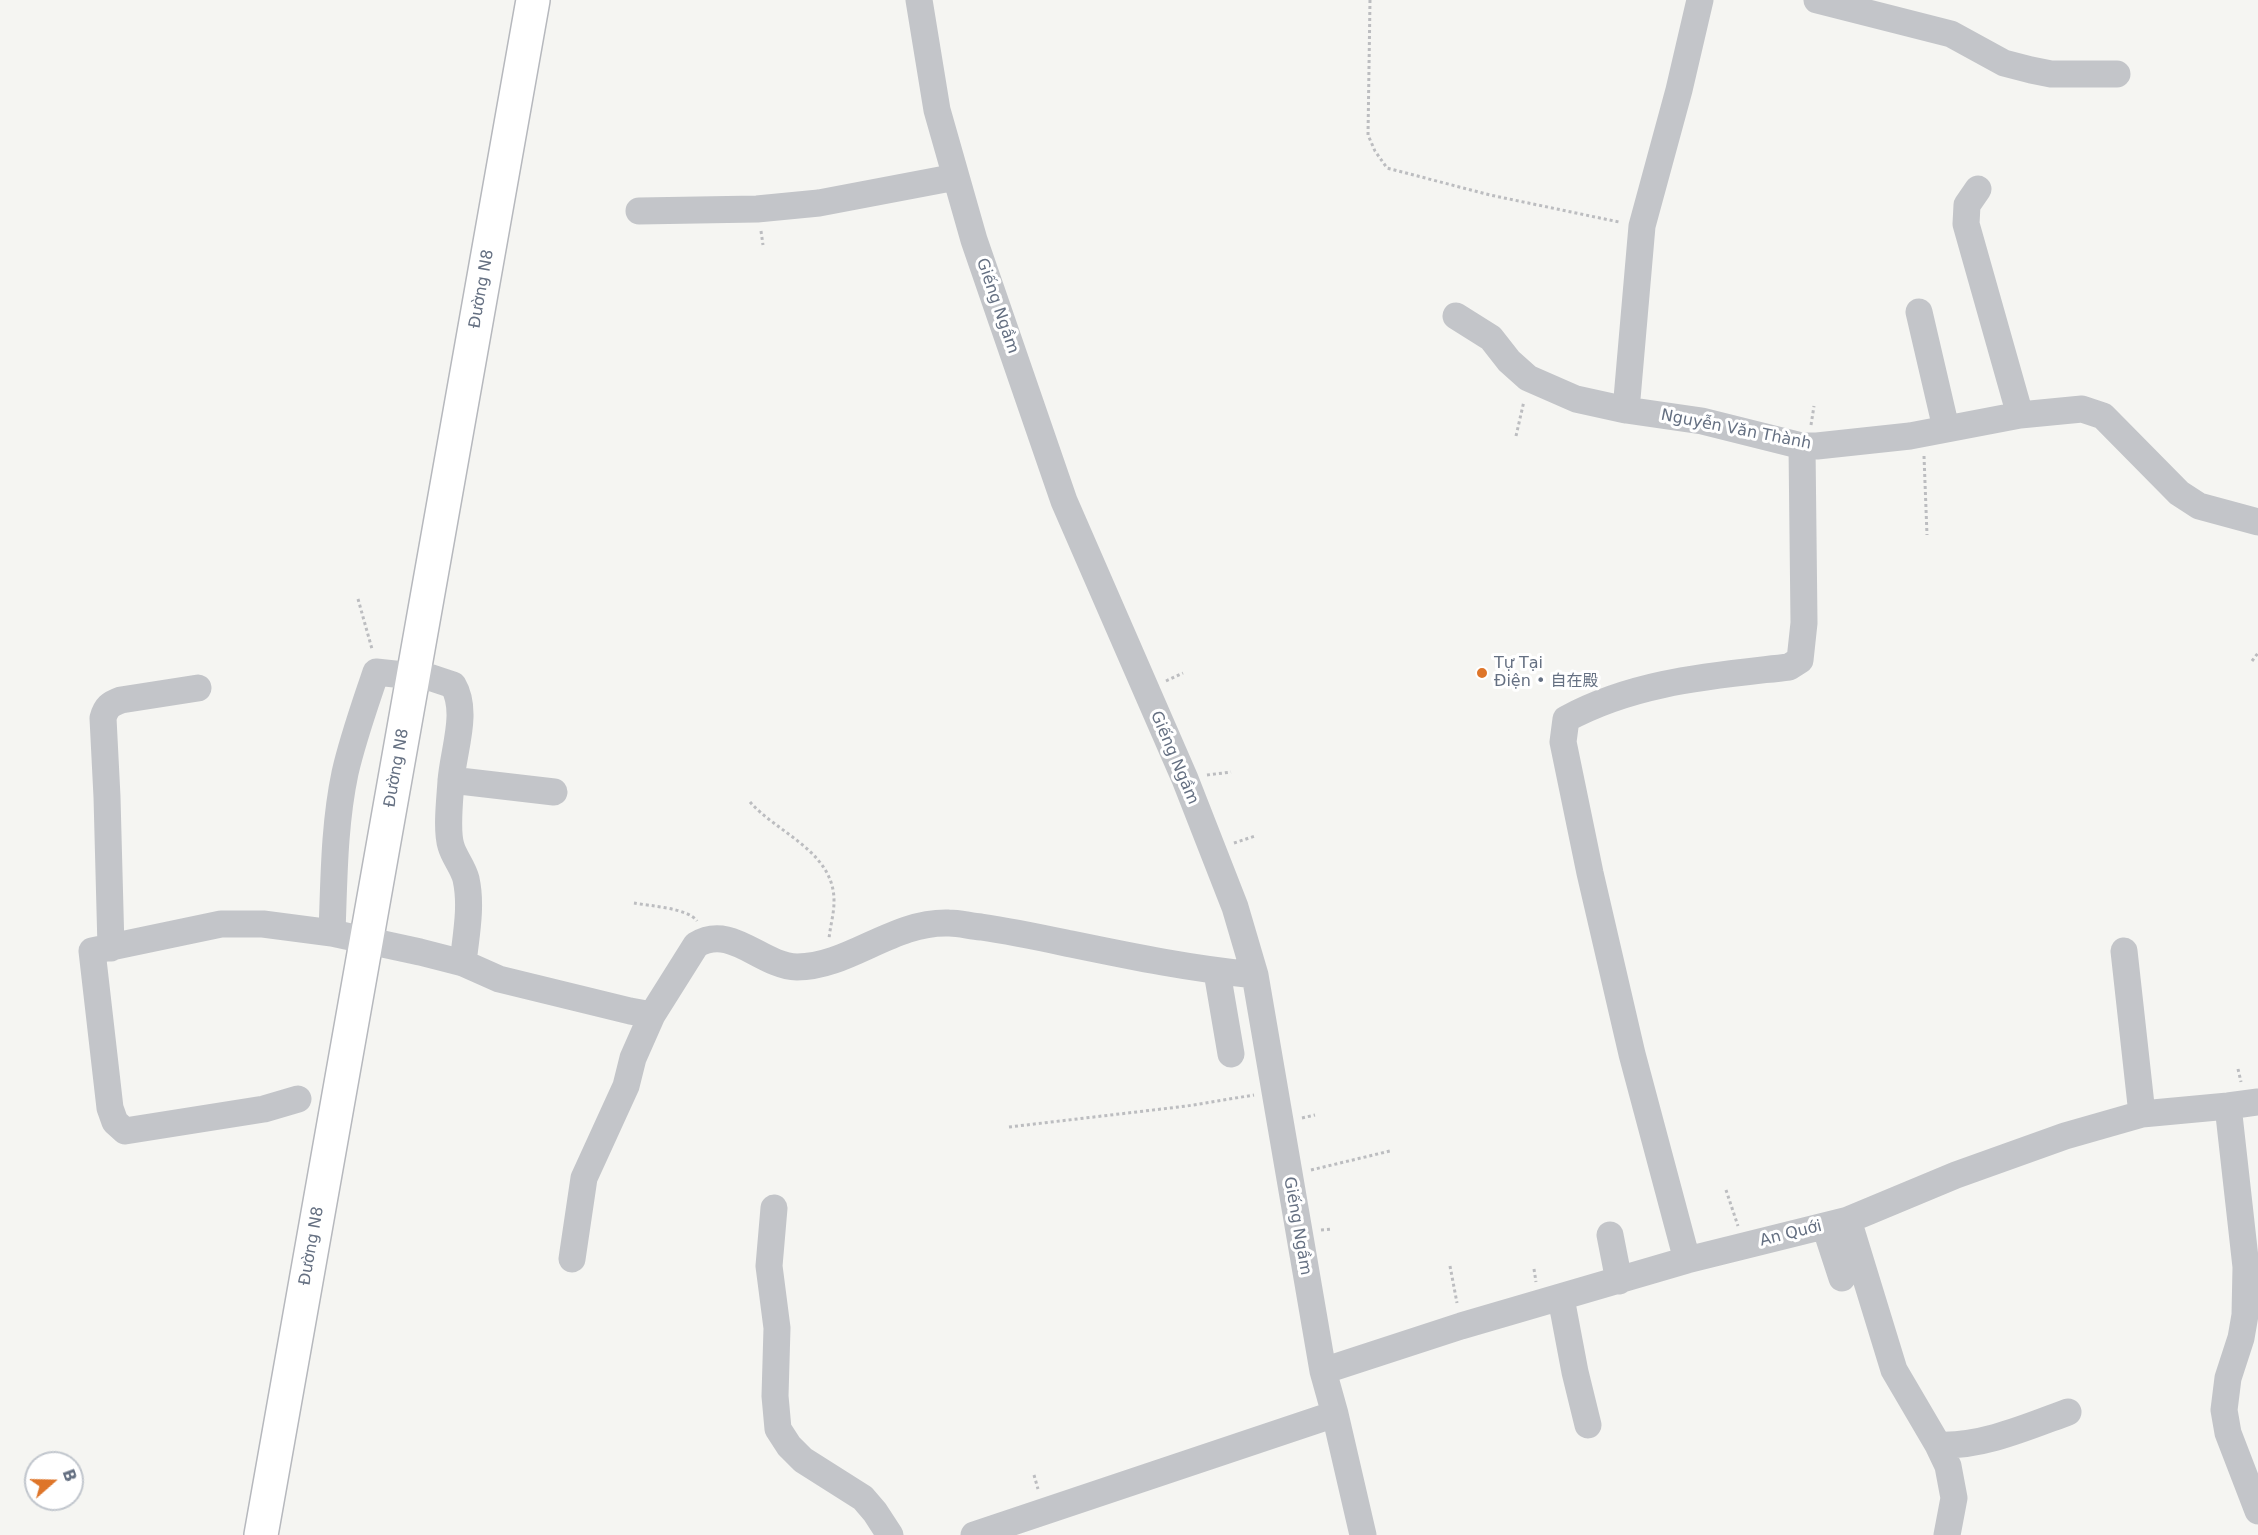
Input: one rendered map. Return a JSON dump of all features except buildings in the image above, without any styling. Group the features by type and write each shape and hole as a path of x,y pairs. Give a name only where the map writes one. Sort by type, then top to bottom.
{"main road":[{"name":"Đường N8","path":"261,1535 533,0"}],"street":[{"name":"Giếng Ngầm","path":"919,0 937,110 974,240 1064,501 1185,779 1235,907 1255,975 1323,1371 1363,1535"},
{"path":"1626,410 1642,226 1679,90 1700,0"},
{"path":"1817,0 1952,34 2004,63 2031,70 2051,74 2117,74"},
{"path":"639,211 757,208 819,203 956,177"},
{"path":"1978,189 1967,205 1966,224 2020,415"},
{"path":"1919,312 1934,430"},
{"name":"Nguyễn Văn Thành","path":"1456,316 1491,338 1509,361 1528,378 1576,399 1626,410 1692,419 1802,446 1840,444 2020,415 2082,409 2103,416 2178,493 2199,506 2258,522"},
{"path":"1687,1260 1632,1054 1590,873 1563,742 1566,719 1592,705 1674,681 1789,667 1800,660 1803,623 1802,446"},
{"path":"332,933 336,851 345,774 376,672 432,678 453,685 459,695 460,713 451,780 450,845 466,878 469,903 463,963"},
{"path":"111,948 103,718 105,709 121,700 198,688"},
{"path":"451,780 554,792"},
{"path":"572,1259 584,1178 626,1086 633,1058 652,1015 696,945 705,939 730,939 775,963 796,967 824,964 875,941 921,925 950,922 1015,932 1167,965 1255,975"},
{"path":"298,1099 264,1109 125,1131 115,1122 110,1108 92,951 221,924 263,924 366,940 463,963 499,979 652,1015"},
{"path":"2124,951 2142,1114"},
{"path":"1217,972 1231,1054"},
{"name":"An Quới","path":"1323,1371 1461,1326 1687,1260 1836,1223 1978,1167 2065,1136 2142,1114 2228,1107 2258,1102"},
{"path":"2228,1107 2246,1267 2245,1315 2241,1338 2228,1378 2224,1410 2229,1433 2247,1451 2258,1510"},
{"path":"774,1208 770,1266 777,1328 775,1396 778,1429 789,1446 803,1460 863,1498 890,1535"},
{"path":"1836,1223 1842,1278"},
{"path":"1836,1223 1894,1370 1938,1445 1947,1466 1954,1498 1947,1535"},
{"path":"1610,1235 1619,1281"},
{"path":"1561,1298 1588,1425"},
{"path":"1938,1445 1968,1444 2020,1430 2068,1412"},
{"path":"974,1535 1335,1414"}],"path":[{"path":"1370,0 1368,135 1375,151 1387,168 1490,195 1642,226"},
{"path":"1516,436 1528,378"},
{"path":"1927,536 1934,430"},
{"path":"358,599 370,640 376,672"},
{"path":"2252,661 2258,653"},
{"path":"750,802 759,812 798,841 820,861 834,901 824,964"},
{"path":"634,903 686,913 695,917 705,939"},
{"path":"1009,1127 1187,1106 1274,1092"},
{"path":"1288,1175 1390,1151"},
{"path":"1726,1190 1744,1246"},
{"path":"1450,1266 1461,1326"}],"place":[{"name":"Tự Tại Điện • 自在殿","path":"1482,673"}]}
